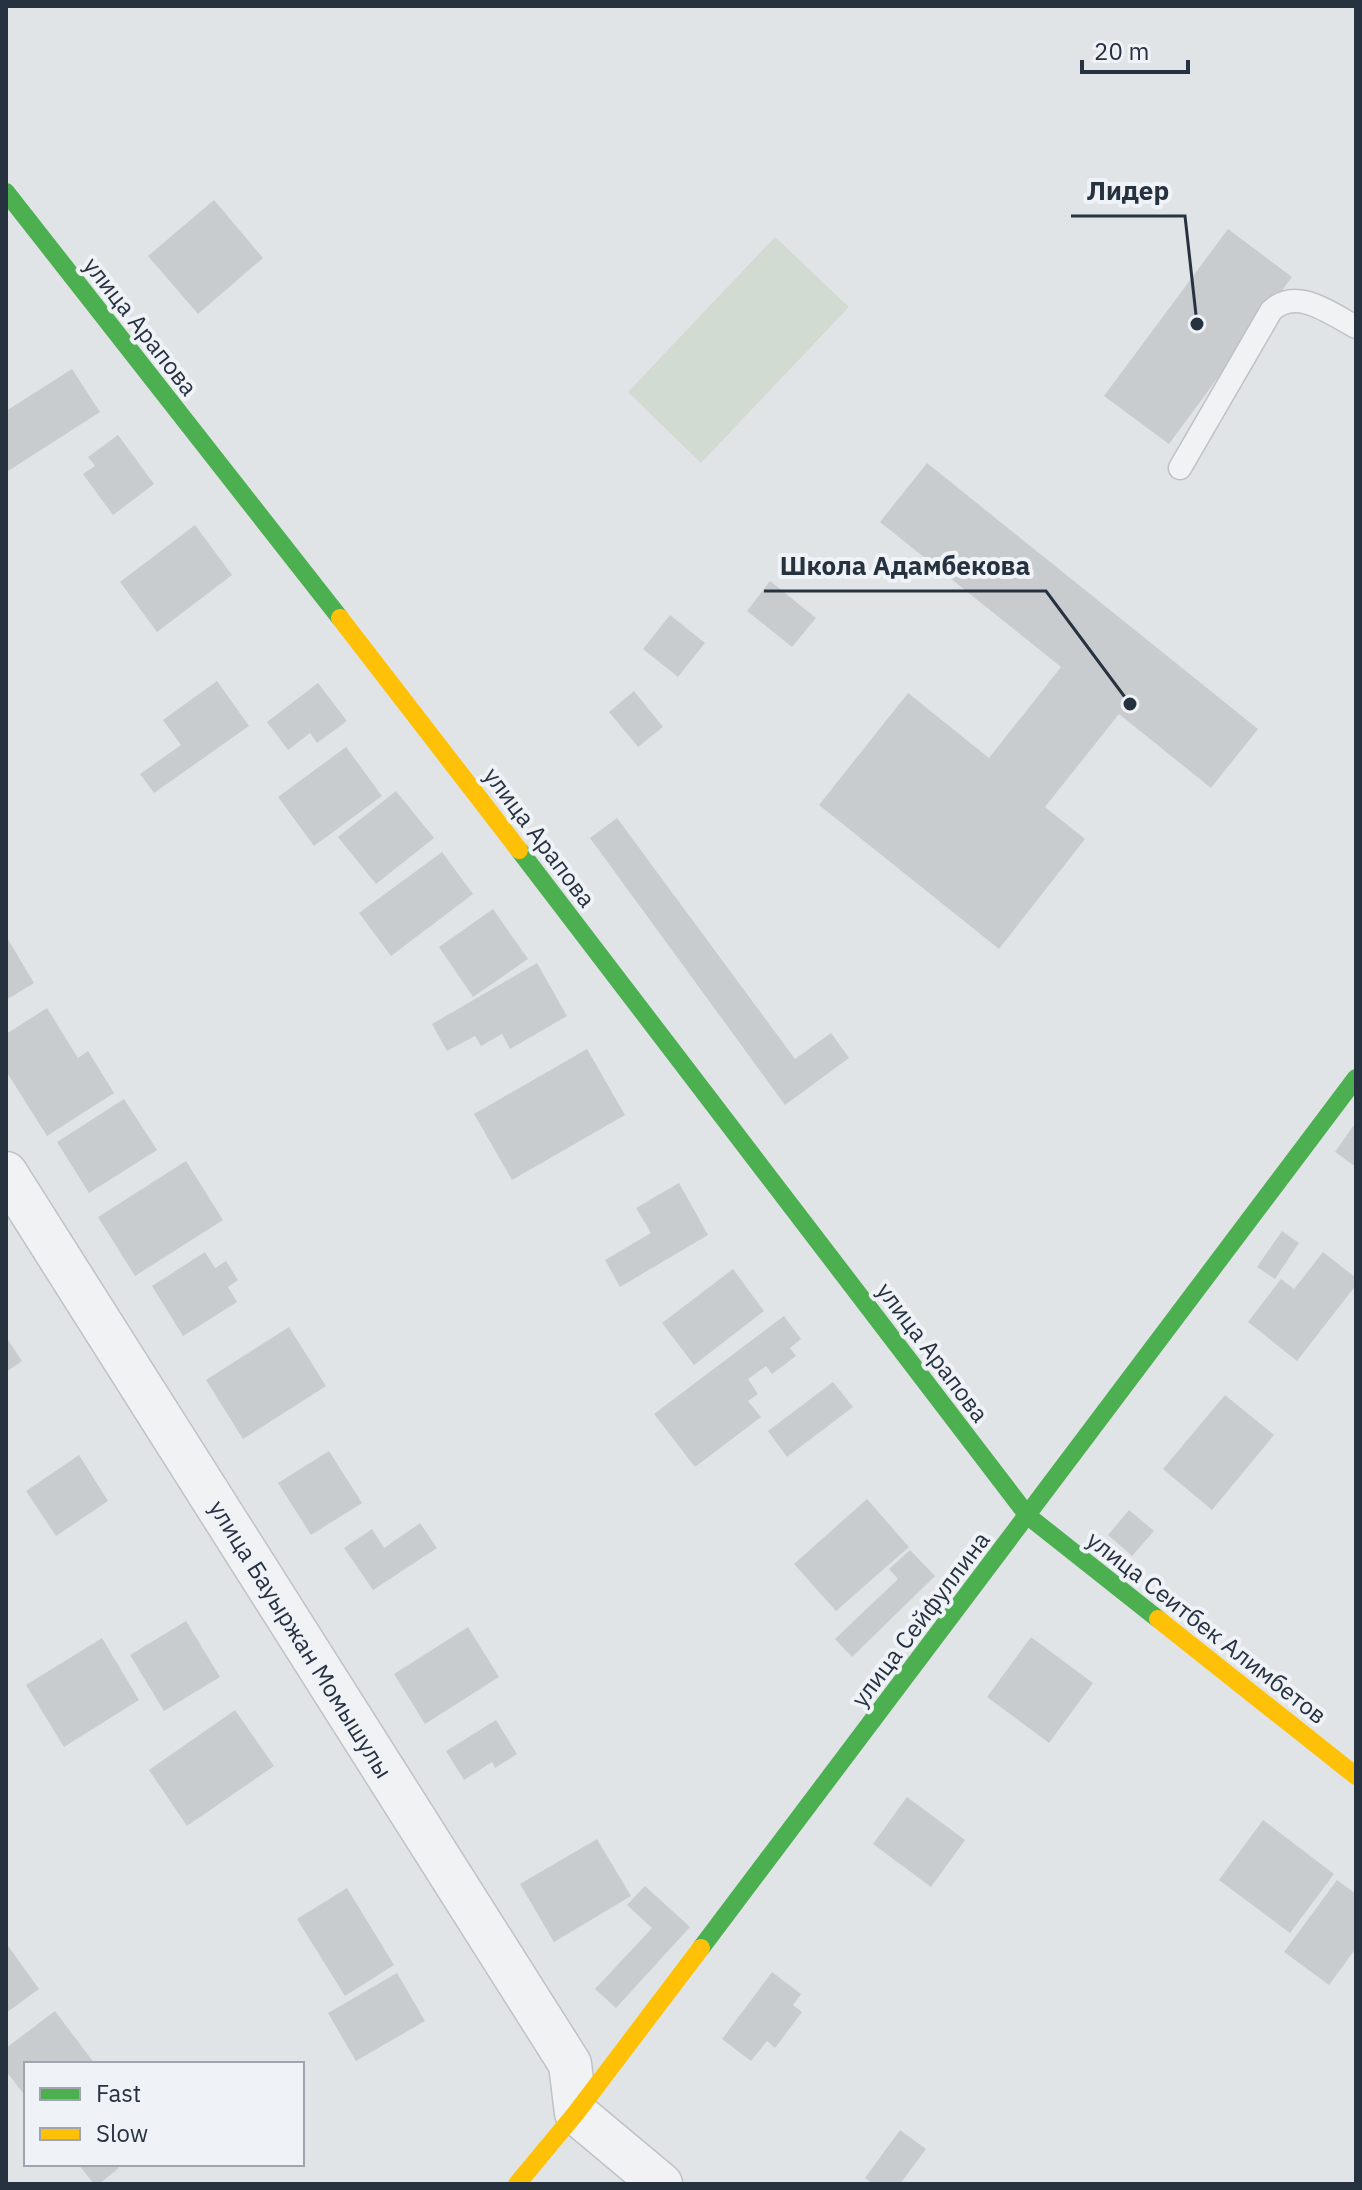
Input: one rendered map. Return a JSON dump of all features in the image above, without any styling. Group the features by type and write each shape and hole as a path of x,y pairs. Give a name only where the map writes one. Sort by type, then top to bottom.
{"street":[{"name":"улица Арапова","path":"6,192 441,747 1028,1516"},
{"name":"улица Сейфуллина","path":"517,2184 576,2113 1356,1078"},
{"name":"улица Бауыржан Момышулы","path":"6,1173 570,2064 576,2113"},
{"name":"улица Сеитбек Алимбетов","path":"1028,1516 1356,1776"},
{"path":"576,2113 661,2184"}],"lane":[{"path":"1180,468 1278,303 1303,301 1356,327"}],"shaded area":[{"path":"775,237 849,307 701,463 628,392"}],"building":[{"path":"214,200 263,258 198,314 148,256"},
{"path":"1228,229 1292,277 1169,444 1104,396"},
{"path":"72,369 100,412 8,471 6,411"},
{"path":"118,435 154,484 113,515 83,474 95,466 88,457"},
{"path":"927,463 1258,729 1211,788 1119,714 1045,807 1085,839 999,949 819,805 908,693 989,758 1061,667 880,522"},
{"path":"195,525 232,575 157,632 120,582"},
{"path":"770,581 816,618 792,647 747,611"},
{"path":"670,615 705,643 678,677 643,649"},
{"path":"217,681 249,726 154,793 140,774 181,745 163,720"},
{"path":"318,683 347,721 317,743 310,733 288,750 267,722"},
{"path":"634,691 663,727 638,747 609,712"},
{"path":"346,747 382,796 314,846 278,797"},
{"path":"396,791 434,838 376,884 338,837"},
{"path":"617,818 795,1059 831,1033 849,1058 785,1105 590,838"},
{"path":"442,852 473,894 391,956 359,913"},
{"path":"493,909 528,959 473,997 439,947"},
{"path":"6,936 34,983 6,1000"},
{"path":"537,963 567,1016 510,1049 502,1034 481,1046 475,1036 447,1051 432,1024"},
{"path":"47,1008 78,1058 88,1051 114,1093 47,1136 6,1071 6,1034"},
{"path":"587,1049 625,1115 512,1180 474,1114"},
{"path":"124,1099 157,1150 89,1193 57,1142"},
{"path":"1356,1122 1356,1167 1335,1152"},
{"path":"186,1161 223,1220 135,1276 98,1217"},
{"path":"679,1183 708,1235 620,1287 605,1260 651,1233 636,1208"},
{"path":"1282,1231 1299,1243 1275,1279 1257,1267"},
{"path":"205,1252 215,1268 226,1261 238,1280 228,1287 237,1302 183,1336 152,1286"},
{"path":"1323,1252 1356,1278 1356,1285 1297,1361 1248,1322 1281,1279 1294,1289"},
{"path":"733,1269 764,1311 694,1365 662,1323"},
{"path":"784,1316 801,1339 790,1348 796,1356 772,1374 766,1366 748,1379 758,1394 748,1401 761,1417 695,1467 654,1414"},
{"path":"289,1327 326,1386 243,1439 206,1380"},
{"path":"6,1337 22,1361 6,1372"},
{"path":"833,1382 853,1407 787,1457 768,1431"},
{"path":"1225,1395 1274,1435 1212,1510 1163,1469"},
{"path":"329,1451 362,1503 311,1535 278,1483"},
{"path":"79,1455 108,1501 56,1536 26,1491"},
{"path":"867,1499 909,1547 836,1611 794,1564"},
{"path":"1129,1510 1154,1531 1132,1556 1108,1535"},
{"path":"420,1523 437,1548 373,1590 344,1548 372,1529 384,1548"},
{"path":"910,1550 935,1576 852,1657 835,1639 898,1579 889,1569"},
{"path":"186,1621 220,1677 164,1711 130,1655"},
{"path":"468,1627 499,1677 425,1724 394,1674"},
{"path":"1031,1637 1093,1683 1049,1743 987,1697"},
{"path":"102,1638 139,1700 64,1747 26,1685"},
{"path":"235,1710 274,1766 187,1826 149,1770"},
{"path":"496,1720 517,1754 495,1768 492,1762 464,1780 446,1751"},
{"path":"907,1797 965,1840 931,1887 873,1844"},
{"path":"1263,1820 1334,1874 1290,1933 1219,1880"},
{"path":"597,1839 631,1896 554,1942 520,1884"},
{"path":"1337,1880 1356,1894 1356,1948 1329,1985 1284,1952"},
{"path":"645,1886 690,1927 616,2008 595,1989 652,1928 627,1905"},
{"path":"347,1888 394,1965 345,1996 297,1919"},
{"path":"6,1943 39,1989 6,2013"},
{"path":"772,1972 801,1994 793,2005 802,2012 775,2048 767,2041 751,2061 722,2039"},
{"path":"397,1973 425,2021 356,2061 328,2013"},
{"path":"55,2011 93,2062 24,2062 24,2094 6,2071 6,2048"},
{"path":"900,2130 926,2149 900,2184 873,2184 865,2178"},
{"path":"80,2166 119,2168 99,2184 94,2184"}],"traffic: fast":[{"path":"6,192 340,618"},
{"path":"519,850 1028,1516 1158,1619"},
{"path":"701,1948 1356,1078"}],"traffic: slow":[{"path":"340,618 519,850"},
{"path":"1158,1619 1356,1776"},
{"path":"517,2184 576,2113 701,1948"}],"place":[{"name":"Лидер","path":"1197,324"},
{"name":"Школа Адамбекова","path":"1130,704"}]}
